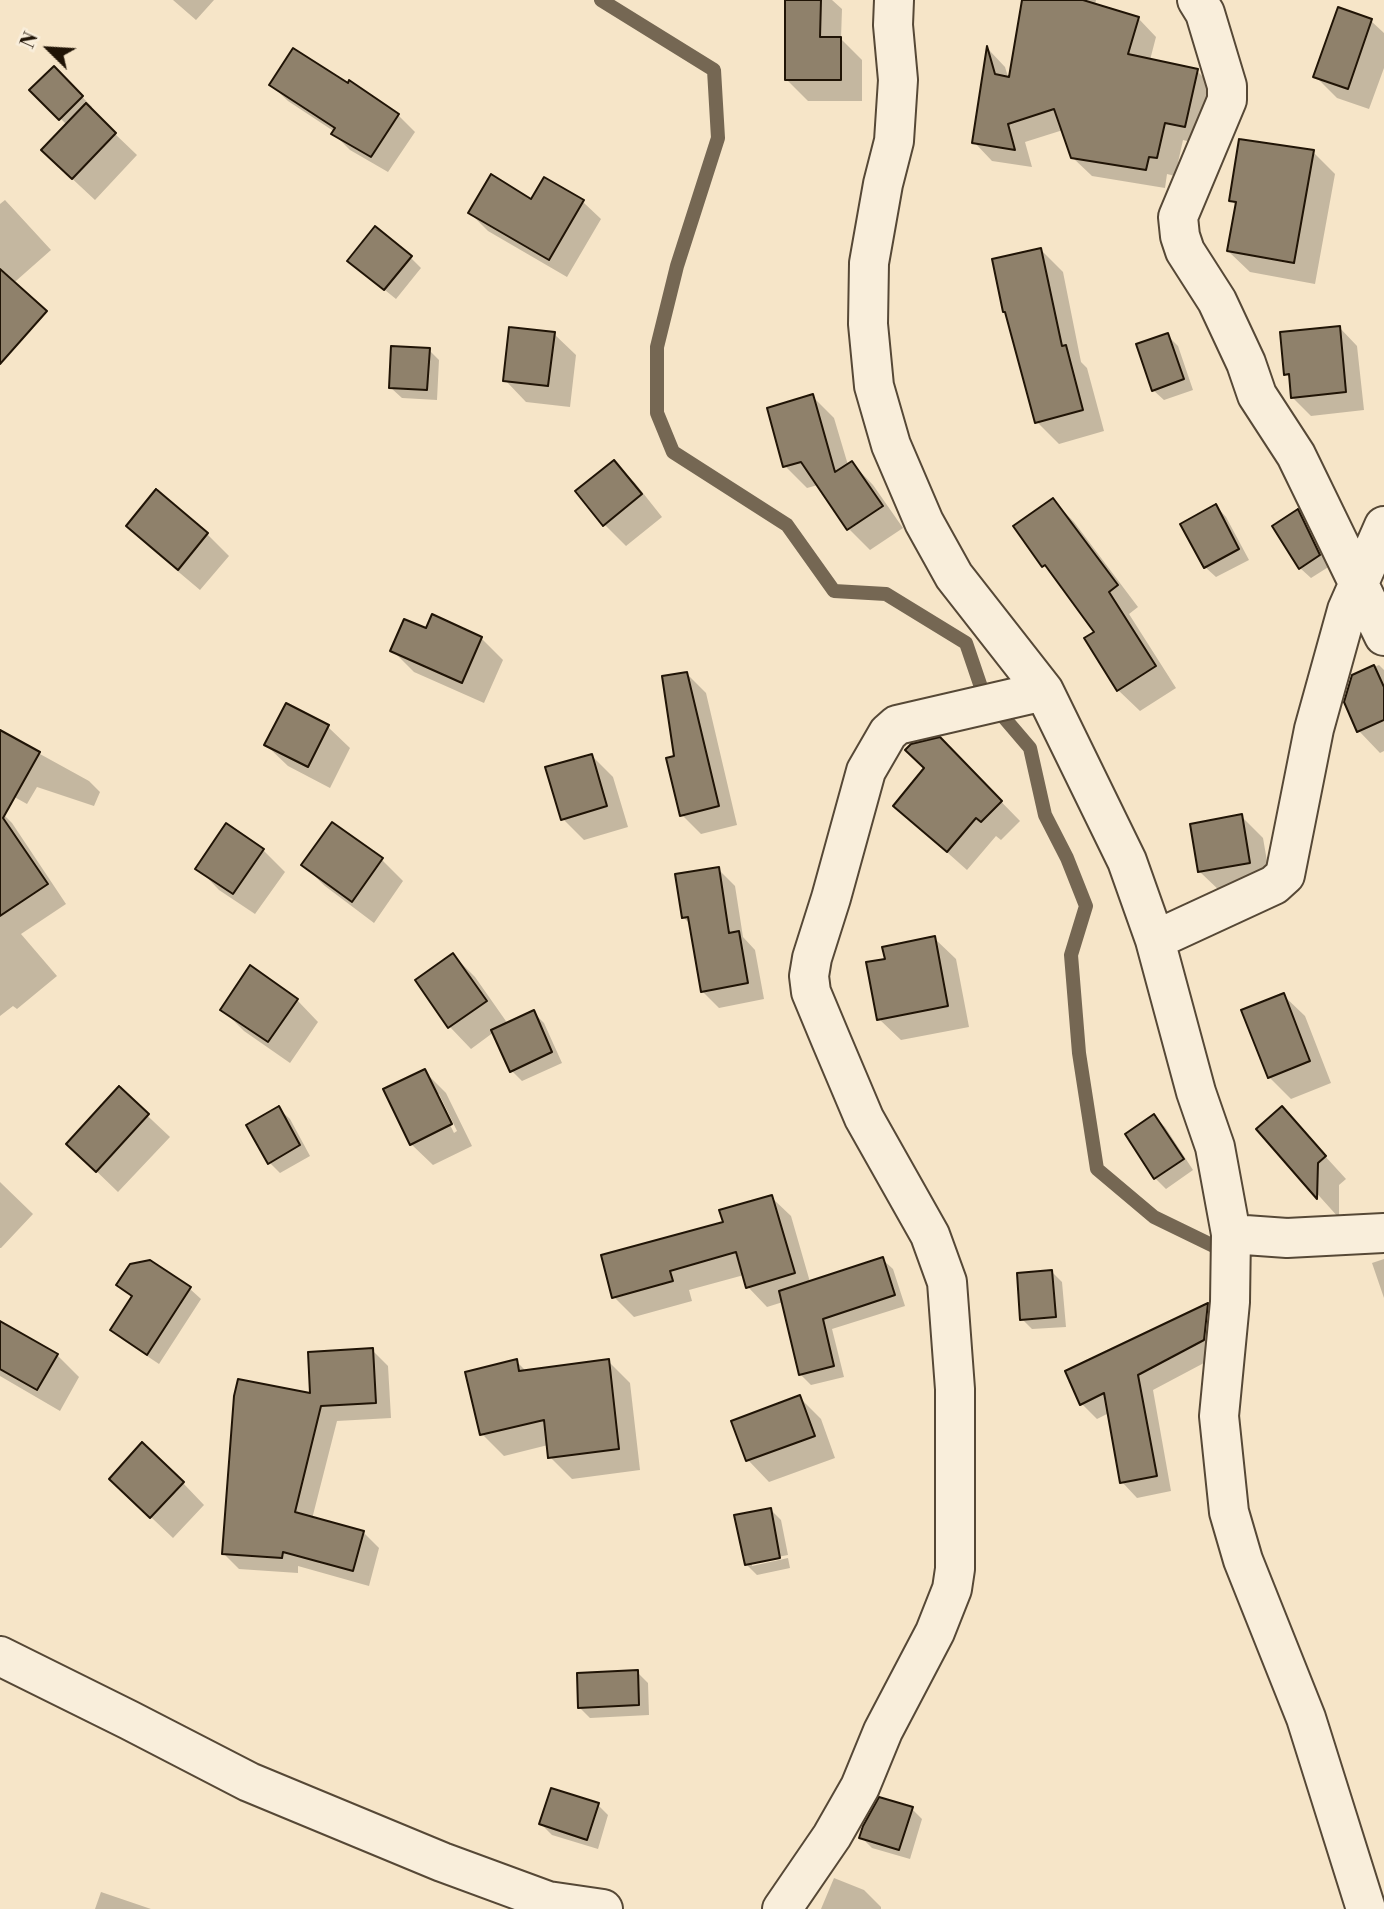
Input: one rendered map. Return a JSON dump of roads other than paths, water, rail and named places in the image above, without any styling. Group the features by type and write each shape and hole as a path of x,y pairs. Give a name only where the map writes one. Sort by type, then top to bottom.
{"street":[{"path":"894,0 893,25 898,80 894,141 883,184 869,263 868,324 874,386 891,445 924,522 948,565 1044,691 1127,861 1154,940 1196,1092 1215,1147 1231,1234 1230,1302 1219,1416 1229,1512 1243,1560 1306,1718 1366,1909"},
{"path":"1197,0 1205,13 1227,86 1227,100 1178,217 1180,236 1185,251 1217,302 1257,395 1296,455 1384,636"},
{"path":"1154,940 1274,885 1285,875 1314,729 1347,610 1384,526"},
{"path":"782,1909 832,1836 860,1787 883,1731 935,1632 952,1589 955,1569 955,1389 947,1282 930,1235 864,1118 811,992 809,976 812,958 866,771 888,733 897,725 920,718 1044,691"},
{"path":"1231,1234 1287,1238 1384,1233"},
{"path":"0,1656 249,1782 442,1862 536,1896 603,1909"}],"waterway":[{"path":"601,0 714,70 718,138 677,266 657,347 657,413 673,452 787,525 834,591 886,594 966,643 983,693 1030,748 1045,815 1067,858 1086,906 1071,955 1079,1053 1097,1169 1154,1217 1226,1252"}]}
